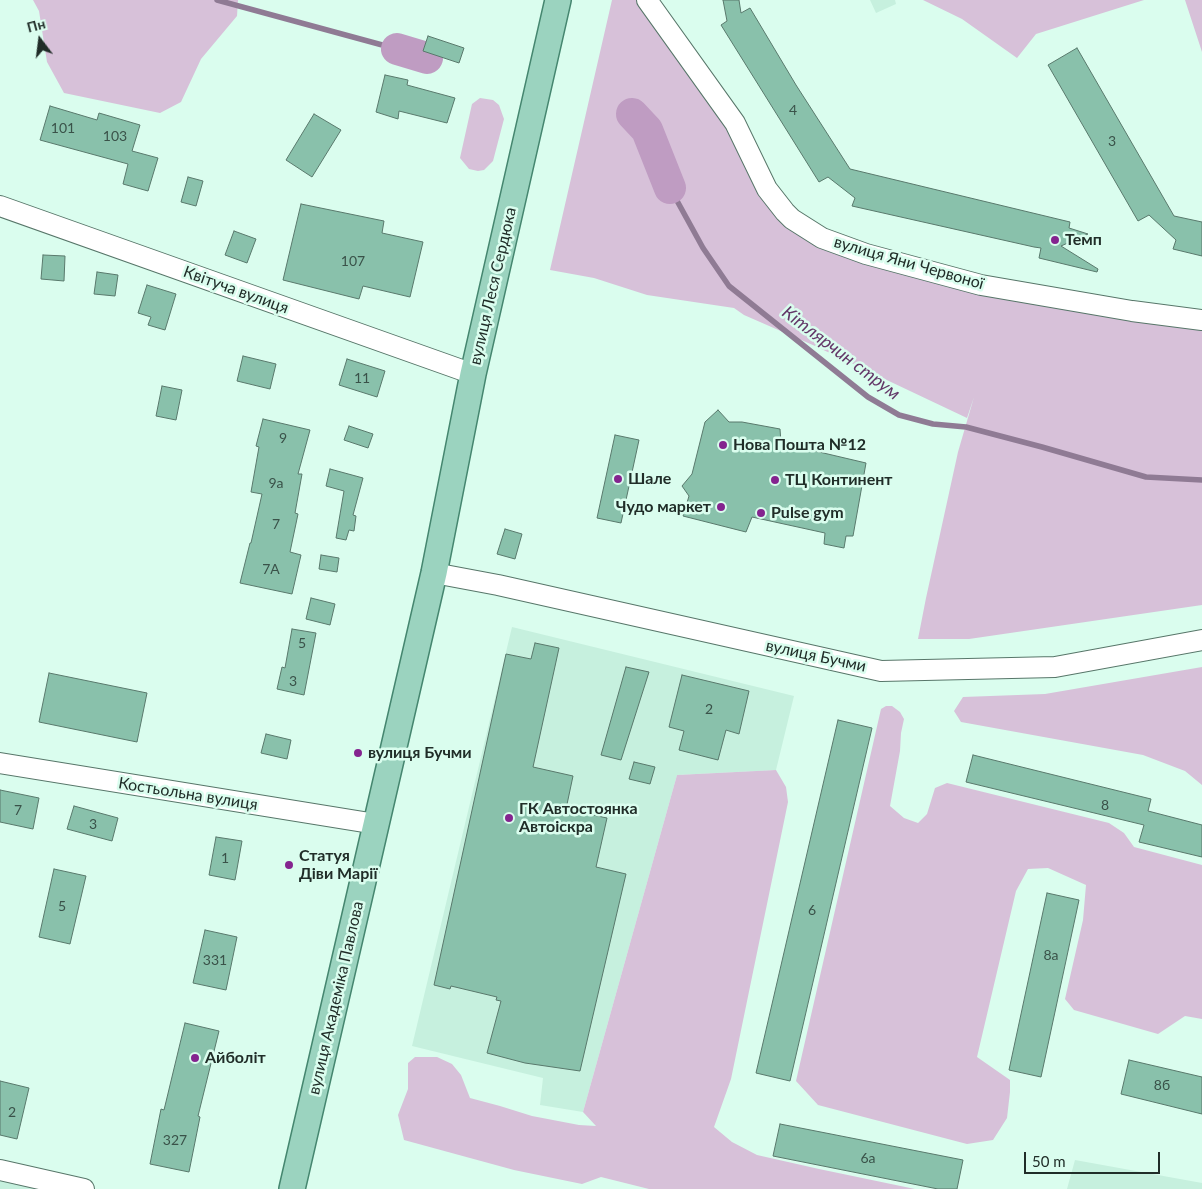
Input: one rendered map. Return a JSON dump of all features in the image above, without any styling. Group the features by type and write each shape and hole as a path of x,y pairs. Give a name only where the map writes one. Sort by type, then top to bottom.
{"main road":[{"name":"вулиця Леся Сердюка","path":"434,573 473,374 558,0"},
{"name":"вулиця Академіка Павлова","path":"292,1189 434,573"}],"street":[{"name":"вулиця Яни Червоної","path":"647,0 735,123 768,189 792,219 822,238 866,254 981,285 1132,311 1202,320"},
{"name":"Квітуча вулиця","path":"0,206 473,374"},
{"name":"вулиця Бучми","path":"434,573 498,585 881,671 1055,667 1202,640"},
{"name":"Костьольна вулиця","path":"0,763 376,824"},
{"path":"0,1170 84,1189"}],"shaded area":[{"path":"33,0 238,0 237,16 201,59 181,102 160,113 64,93 47,62 39,11"},
{"path":"612,0 647,0 785,212 866,254 1202,320 1202,605 969,639 918,639 958,452 974,397 967,418 815,346 744,315 734,308 647,295 594,278 550,270"},
{"path":"870,0 895,0 896,4 876,13"},
{"path":"923,0 1144,0 1036,34 1017,58 962,19"},
{"path":"1185,0 1202,0 1202,52"},
{"path":"480,98 493,100 499,105 504,119 493,161 484,170 478,171 469,169 460,158 472,104"},
{"path":"512,627 794,696 776,770 677,775 583,1112 540,1105 543,1078 412,1046"},
{"path":"1202,667 1202,785 1185,771 1143,755 961,722 954,711 963,697 1045,694"},
{"path":"886,706 892,706 900,712 904,719 890,806 904,818 918,823 927,814 935,788 947,783 1109,823 1124,833 1134,847 1202,865 1202,1019 1185,1016 1158,1034 1074,1010 1065,999 1083,920 1086,885 1048,868 1028,869 1016,891 977,1057 1010,1080 1007,1118 993,1140 967,1144 818,1105 796,1081 881,709"},
{"path":"776,770 786,787 788,802 731,1079 714,1127 732,1142 757,1155 915,1189 649,1189 601,1177 582,1184 514,1170 404,1140 398,1115 408,1089 408,1063 415,1057 437,1057 452,1064 461,1075 470,1098 532,1116 579,1125 596,1126 583,1112 677,775"},
{"path":"1075,1160 1202,1183 1202,1189 1067,1189"},
{"path":"0,1176 63,1189 0,1189"}],"building":[{"path":"723,0 739,0 741,13 750,8 796,85 850,169 1070,222 1069,228 1088,234 1061,246 1098,269 1097,272 1039,258 1041,248 852,206 855,198 828,177 819,182 721,25 727,21"},
{"path":"428,36 464,48 459,63 423,51"},
{"path":"1077,48 1174,216 1202,222 1202,256 1173,249 1176,240 1149,215 1138,221 1048,65"},
{"path":"385,75 408,80 407,85 455,98 447,123 399,111 398,119 376,112"},
{"path":"50,106 97,120 99,113 140,125 132,151 158,158 148,191 123,184 128,164 40,140"},
{"path":"314,114 341,130 312,177 286,160"},
{"path":"188,177 203,181 196,206 181,202"},
{"path":"301,204 384,221 382,233 423,242 410,297 363,286 359,299 283,280"},
{"path":"234,231 256,239 247,263 225,255"},
{"path":"43,255 65,256 64,281 41,279"},
{"path":"97,272 118,275 115,296 94,294"},
{"path":"147,285 176,294 165,330 148,325 151,317 138,313"},
{"path":"243,356 276,364 270,389 237,381"},
{"path":"347,359 385,371 377,397 339,385"},
{"path":"162,386 182,390 176,420 156,416"},
{"name":"ТЦ Континент","path":"718,410 729,422 742,422 780,429 781,443 866,463 853,536 846,536 844,548 824,544 825,533 752,517 746,532 683,516 689,496 682,486 692,474 705,422"},
{"path":"263,419 310,430 298,474 302,474 295,513 298,514 290,552 301,555 292,594 240,583 262,494 251,492 259,447 256,446"},
{"path":"349,426 373,434 368,448 344,440"},
{"name":"Шале","path":"615,435 639,440 621,523 597,518"},
{"path":"330,469 363,478 353,515 356,516 354,531 349,530 346,540 336,538 344,491 326,486"},
{"path":"505,529 522,534 515,559 497,554"},
{"path":"321,555 339,558 337,572 319,569"},
{"path":"311,598 335,604 330,625 306,619"},
{"path":"292,629 316,633 304,695 277,689 282,667 285,668"},
{"path":"535,643 559,648 533,767 573,776 566,809 607,818 596,867 626,874 580,1071 525,1063 487,1053 501,1001 496,1000 497,997 451,986 450,989 434,985 506,654 531,659"},
{"path":"626,667 649,672 621,760 601,755"},
{"path":"49,673 147,693 137,742 39,722"},
{"path":"682,675 749,691 739,734 726,730 718,760 679,750 684,731 669,727"},
{"path":"838,720 872,728 790,1081 756,1073"},
{"path":"266,734 291,740 287,759 261,753"},
{"path":"973,755 1151,799 1148,811 1202,825 1202,857 1139,842 1144,825 966,782"},
{"path":"634,762 655,767 650,784 629,779"},
{"path":"0,790 39,798 33,829 0,822"},
{"path":"74,806 118,818 112,841 67,829"},
{"path":"216,837 242,841 235,880 209,875"},
{"path":"54,869 86,876 70,944 39,937"},
{"path":"1047,893 1079,900 1041,1077 1009,1070"},
{"path":"205,930 237,937 226,990 193,983"},
{"path":"185,1023 219,1031 198,1116 200,1117 189,1172 150,1164 161,1109 164,1110"},
{"path":"1129,1060 1202,1077 1202,1114 1121,1094"},
{"path":"0,1081 29,1088 17,1139 0,1135"},
{"path":"780,1124 963,1160 957,1189 938,1189 773,1156"}],"waterway":[{"name":"Кітлярчин струм","path":"217,0 397,49"},
{"path":"397,49 427,58"},
{"path":"632,114 647,130 670,188"},
{"name":"Кітлярчин струм","path":"670,188 703,248 729,286 868,397 899,415 933,424 966,427 1146,477 1202,480"}],"place":[{"name":"Темп","path":"1055,240"},
{"name":"Нова Пошта №12","path":"723,445"},
{"name":"Шале","path":"618,479"},
{"name":"ТЦ Континент","path":"775,480"},
{"name":"Чудо маркет","path":"721,507"},
{"name":"Pulse gym","path":"761,513"},
{"name":"вулиця Бучми","path":"358,753"},
{"name":"ГК Автостоянка Автоіскра","path":"509,818"},
{"name":"Статуя Діви Марії","path":"289,865"},
{"name":"Айболіт","path":"195,1058"}]}
